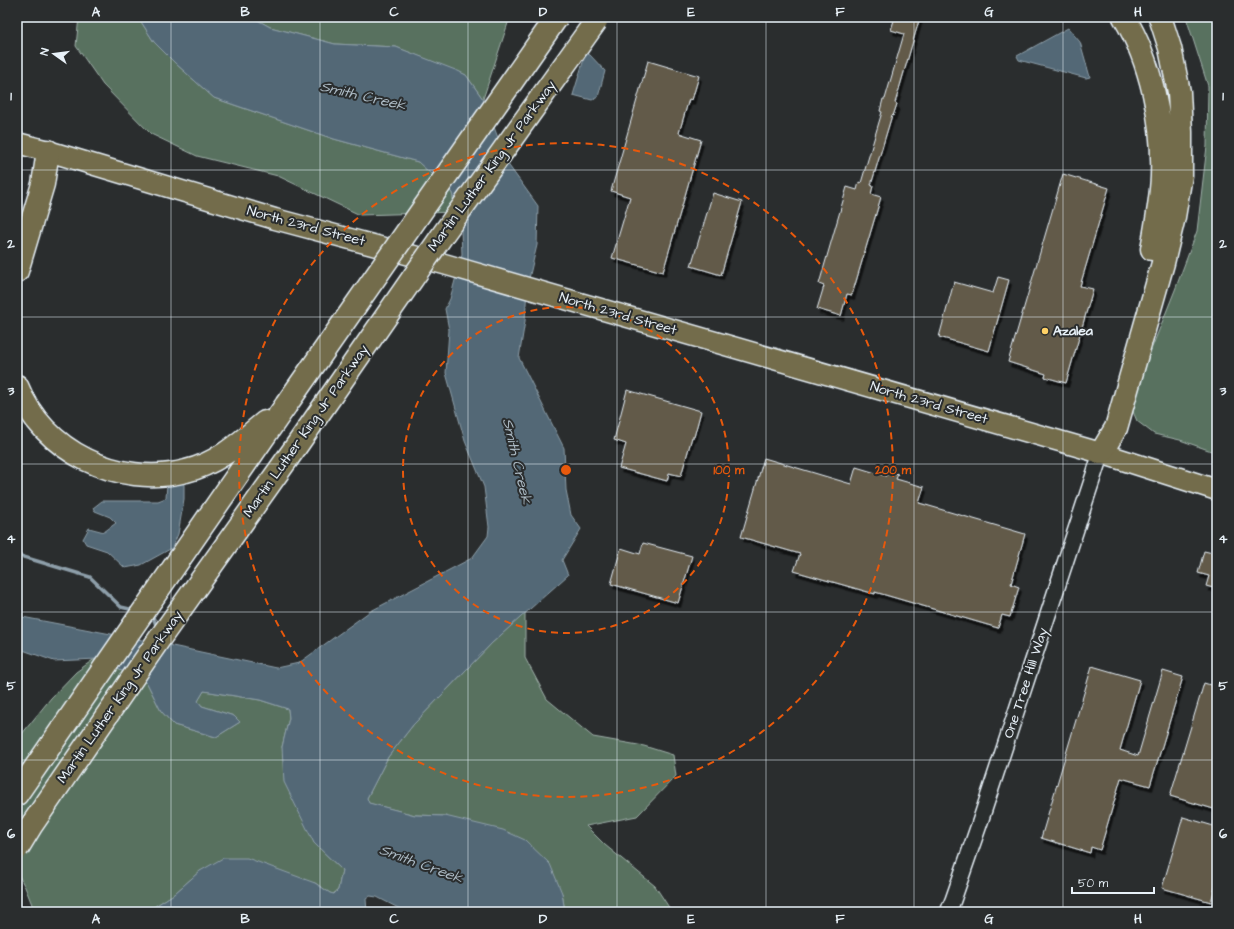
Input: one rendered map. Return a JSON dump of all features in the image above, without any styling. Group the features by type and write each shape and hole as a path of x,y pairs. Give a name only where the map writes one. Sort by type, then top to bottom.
{"highway":[{"name":"Martin Luther King Jr Parkway","path":"17,794 557,17"},
{"path":"1102,453 1101,426 1151,254 1158,213 1162,175 1160,134 1154,98 1144,58 1124,17"},
{"path":"1102,453 1116,428 1163,263 1174,217 1180,175 1181,132 1179,92 1170,48 1160,17"},
{"name":"Martin Luther King Jr Parkway","path":"17,849 35,820 160,638 295,448 444,233 598,18"},
{"path":"17,221 28,182 48,151"},
{"path":"17,271 43,184 48,151"},
{"path":"17,386 29,410 41,425 59,443 81,458 103,467 131,474 162,475 187,471 213,461 238,444 286,405"}],"main road":[{"name":"North 23rd Street","path":"17,143 275,219 444,264 1102,453 1217,490"}],"street":[{"name":"One Tree Hill Way","path":"948,912 980,822 1102,453"}],"green space":[{"path":"79,17 138,17 154,42 214,98 334,139 418,162 452,193 456,212 360,215 278,176 197,156 151,134 103,85 76,46"},
{"path":"252,17 510,17 483,99 466,75 396,47 335,44 270,27"},
{"path":"1186,17 1217,17 1217,453 1180,440 1154,434 1137,421 1131,407 1141,375 1197,231 1207,146 1208,86"},
{"path":"525,613 525,658 547,699 593,737 644,746 673,755 676,776 637,816 586,826 605,845 655,886 672,912 565,912 562,893 445,816 415,815 368,803 367,798 388,757 413,725 492,643"},
{"path":"97,659 147,683 161,711 174,725 216,737 240,722 234,716 202,706 198,701 204,691 260,700 288,709 289,718 282,747 314,843 342,870 338,890 333,894 315,883 200,871 174,894 146,912 35,912 17,872 17,740 51,698 76,672 93,660"}],"water":[{"name":"Smith Creek","path":"138,17 252,17 270,27 335,44 396,47 458,71 466,75 485,102 507,163 538,206 537,245 527,287 525,321 519,358 564,448 566,490 571,515 581,529 562,560 568,575 492,643 413,725 388,757 367,798 369,803 415,815 445,816 503,830 525,840 550,864 562,893 565,912 406,912 377,897 370,896 366,899 367,912 146,912 174,894 200,871 223,858 247,858 315,883 330,893 334,894 338,890 342,870 314,843 284,782 282,747 289,718 288,709 260,700 204,691 198,701 202,706 234,716 240,722 216,737 174,725 161,711 147,683 97,659 54,661 17,648 17,616 163,644 276,668 299,663 369,612 472,558 488,536 489,527 484,487 465,441 446,373 449,330 445,309 450,299 462,254 461,231 452,193 418,162 334,139 214,98 154,42"},
{"path":"1068,28 1080,42 1090,77 1086,78 1019,60 1017,56"},
{"path":"587,54 590,55 605,71 598,97 592,100 573,95 584,59"},
{"path":"182,479 184,485 184,499 178,534 172,548 141,565 125,568 107,551 86,544 83,539 89,528 104,532 116,523 110,517 95,511 93,508 102,501 158,501 166,498 167,484"}],"building":[{"path":"895,17 920,17 895,103 897,104 893,116 892,115 871,185 873,186 871,194 881,197 852,295 847,294 841,316 817,309 824,286 819,284 847,187 857,190 859,182 861,183 882,112 880,111 883,99 885,99 904,34 891,30"},
{"path":"648,61 699,76 692,100 689,99 679,133 701,140 663,272 612,258 630,197 611,191"},
{"path":"1063,174 1109,188 1080,286 1093,289 1066,383 1045,377 1046,374 1008,362"},
{"path":"713,193 742,202 721,275 691,266"},
{"path":"998,277 1009,280 989,351 939,337 954,282 993,293"},
{"path":"627,390 701,411 681,476 669,473 667,481 619,468 626,444 614,440"},
{"path":"764,458 851,484 856,467 886,476 888,471 898,474 896,479 924,487 919,503 1025,534 1011,584 1019,587 1010,617 1002,615 998,628 875,592 875,594 794,571 800,554 741,537"},
{"path":"643,543 692,556 678,603 611,584 621,548 640,554"},
{"path":"1204,551 1217,554 1217,589 1206,586 1209,576 1198,573"},
{"path":"1092,666 1140,680 1120,750 1138,756 1163,671 1183,677 1150,786 1121,778 1100,850 1091,847 1090,853 1041,838"},
{"path":"1204,683 1217,687 1217,810 1170,796"},
{"path":"1183,817 1217,827 1217,880 1211,902 1162,888"}],"waterway":[{"path":"17,555 90,577 121,607 134,610"},
{"path":"152,614 157,628"}],"place":[{"name":"Azalea","path":"1045,331"}]}
